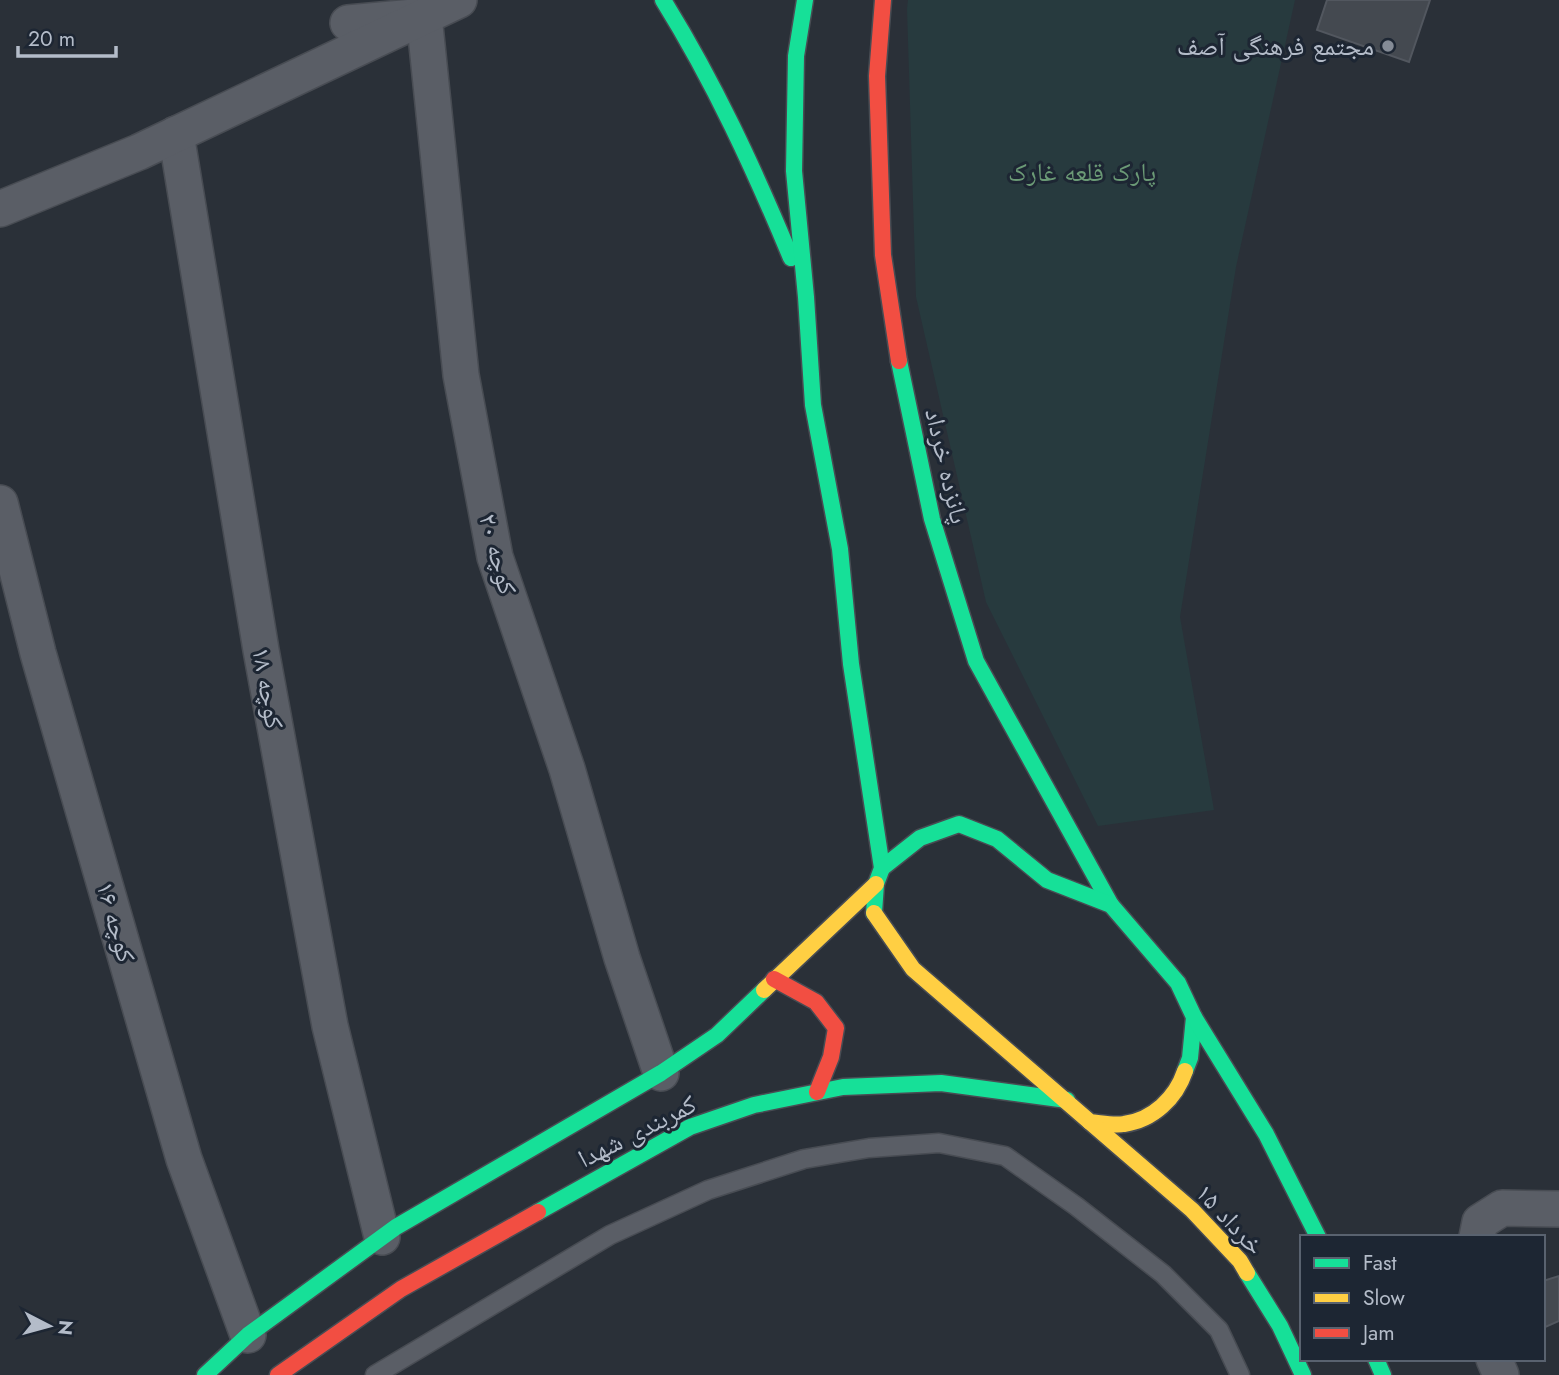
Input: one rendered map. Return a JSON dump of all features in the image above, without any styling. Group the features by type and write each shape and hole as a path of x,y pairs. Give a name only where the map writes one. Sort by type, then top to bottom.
{"main road":[{"path":"663,0 688,38 745,148 806,297"},
{"path":"805,0 796,56 794,170 813,405 841,549 851,664 879,876"},
{"name":"پانزده خرداد","path":"883,0 877,76 883,255 901,377 932,519 976,662 1111,905 1178,983 1194,1017"},
{"name":"کمربندی شهدا","path":"205,1375 248,1335 382,1237 661,1073 717,1035 920,838 959,824 997,839 1047,880 1111,905"},
{"name":"۱۵ خرداد","path":"879,876 874,915 913,969 1192,1210 1240,1261 1280,1326 1303,1375"},
{"path":"774,979 816,1002 836,1028 831,1057 817,1092"},
{"path":"1090,1122 1122,1125 1146,1118 1168,1101 1181,1083 1190,1058 1194,1017"},
{"path":"1194,1017 1266,1133 1317,1235"},
{"name":"کمربندی شهدا","path":"278,1375 401,1289 690,1127 754,1105 843,1087 941,1083 1067,1100"}],"street":[{"path":"0,209 176,134 458,0"},
{"path":"348,23 424,16"},
{"name":"کوچه ۲۰","path":"424,16 461,375 495,557 567,769 622,958 661,1073"},
{"name":"کوچه ۱۸","path":"176,134 261,650 330,1026 382,1237"},
{"name":"کوچه ۱۶","path":"0,503 38,653 184,1158 248,1335"},
{"path":"1477,1235 1480,1222 1502,1208 1559,1209"}],"lane":[{"path":"375,1375 610,1235 708,1190 804,1159 869,1148 939,1143 1005,1156 1076,1206 1163,1274 1219,1330 1240,1375"}],"green space":[{"name":"پارک قلعه غارک","path":"908,0 1295,0 1236,267 1180,617 1214,810 1098,826 986,602 916,297"}],"building":[{"name":"مجتمع فرهنگی آصف","path":"1327,0 1430,0 1409,62 1317,30"},
{"path":"1559,1276 1559,1321 1545,1327 1545,1280"}],"traffic: fast":[{"path":"663,0 732,126 791,258"},
{"path":"805,0 796,56 794,171 813,405 840,549 851,664 882,868 876,884 874,913"},
{"path":"899,361 932,519 976,661 1111,905"},
{"path":"882,868 920,838 959,824 997,839 1047,880 1111,905 1178,983 1194,1017 1190,1058 1185,1071"},
{"path":"205,1375 248,1335 396,1227 661,1073 717,1035 764,990"},
{"path":"1194,1017 1266,1134 1317,1235"},
{"path":"538,1212 690,1127 754,1105 843,1087 941,1083 1067,1100"},
{"path":"1247,1273 1280,1326 1303,1375"},
{"path":"1377,1361 1383,1375"}],"traffic: slow":[{"path":"764,990 876,884"},
{"path":"874,913 913,969 1090,1122 1120,1125 1135,1122 1154,1113 1176,1090 1185,1071"},
{"path":"1090,1122 1192,1210 1240,1261 1247,1273"}],"traffic: jam":[{"path":"883,0 877,76 883,255 899,361"},
{"path":"774,979 816,1002 836,1028 831,1057 817,1092"},
{"path":"278,1375 401,1289 538,1212"}],"place":[{"name":"مجتمع فرهنگی آصف","path":"1388,46"}]}
